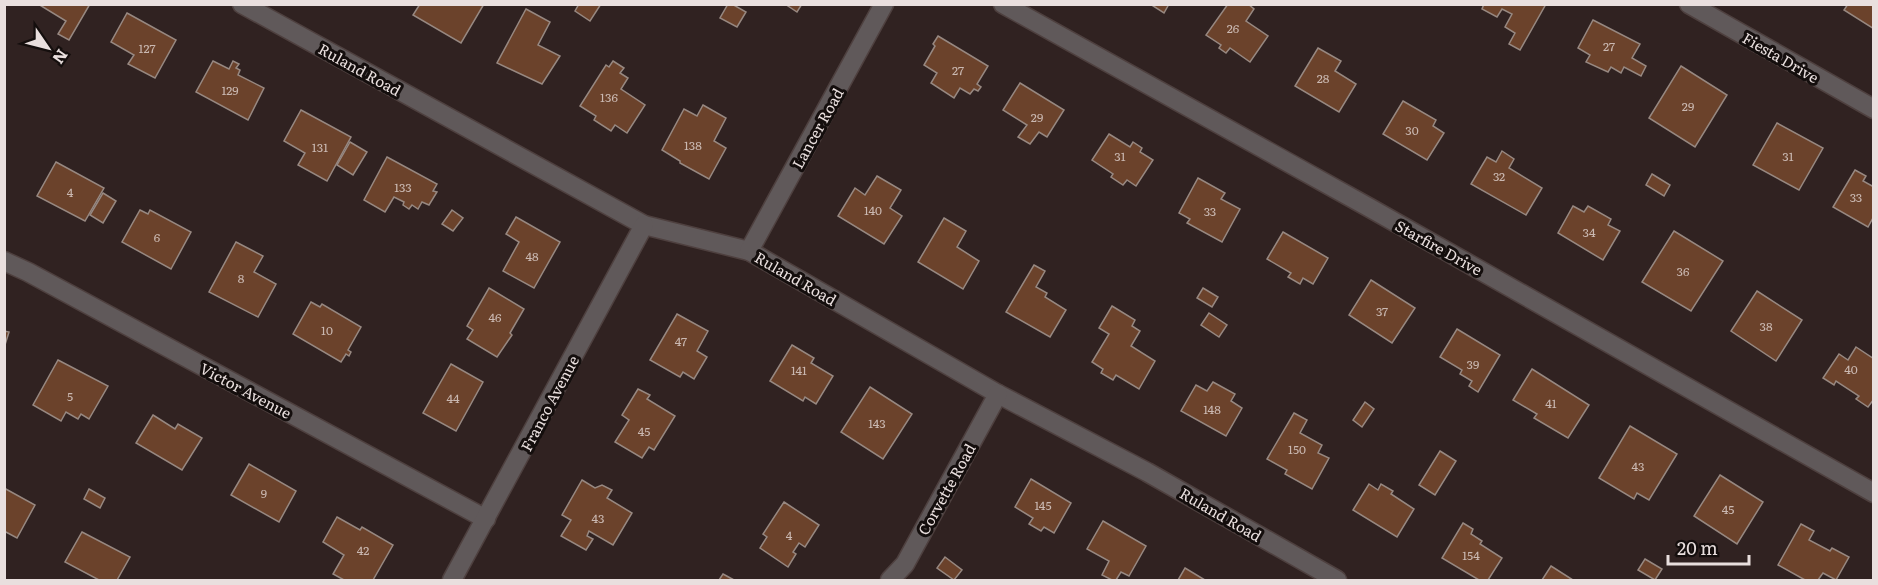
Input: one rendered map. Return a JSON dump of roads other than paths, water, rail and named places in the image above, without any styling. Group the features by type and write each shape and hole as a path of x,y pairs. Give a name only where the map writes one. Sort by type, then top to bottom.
{"street":[{"name":"Ruland Road","path":"242,4 644,225 749,251 998,394 1147,472 1338,580"},
{"name":"Lancer Road","path":"749,251 884,4"},
{"name":"Starfire Drive","path":"1004,4 1874,493"},
{"name":"Fiesta Drive","path":"1689,4 1874,109"},
{"name":"Franco Avenue","path":"452,580 644,225"},
{"name":"Victor Avenue","path":"4,261 486,519"},
{"name":"Corvette Road","path":"890,580 905,564 998,394"}]}
